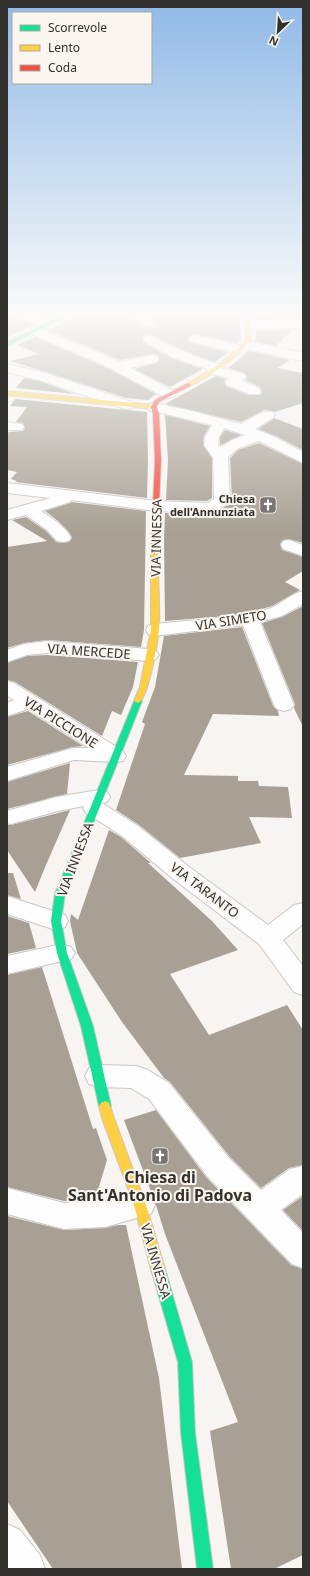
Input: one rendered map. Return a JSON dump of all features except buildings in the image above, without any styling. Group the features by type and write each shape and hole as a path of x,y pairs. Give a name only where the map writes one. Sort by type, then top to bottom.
{"street":[{"path":"69,386 127,405"},
{"path":"153,386 169,394"},
{"path":"154,407 157,401 184,386"},
{"path":"241,386 254,391"},
{"path":"7,393 154,407 190,414 242,430 300,452"},
{"name":"VIA INNESSA","path":"154,407 156,414 158,460 154,540 156,630 149,655 144,687 96,802 60,894 56,921 62,953 87,1026 108,1118 140,1205 185,1362 188,1433 205,1569"},
{"path":"242,430 268,415"},
{"path":"7,488 156,506 210,508 222,501 221,458 211,445 212,437 220,423"},
{"path":"221,458 227,450 244,440 258,436"},
{"path":"7,515 73,496"},
{"path":"28,509 53,527 63,537"},
{"name":"VIA SIMETO","path":"156,630 250,619 276,612 300,602"},
{"path":"250,619 284,705"},
{"name":"VIA MERCEDE","path":"7,656 24,650 47,646 149,655"},
{"name":"VIA PICCIONE","path":"7,687 28,702 115,756"},
{"path":"7,710 28,702"},
{"path":"7,774 73,754 115,756"},
{"path":"11,817 56,804 96,802"},
{"name":"VIA TARANTO","path":"96,802 180,872 268,938 303,985"},
{"path":"7,904 14,908 56,921"},
{"path":"268,938 303,911"},
{"path":"7,966 62,953"},
{"path":"99,1076 136,1077 159,1091 218,1167 303,1254"},
{"path":"259,1209 300,1178 303,1180"},
{"path":"7,1201 64,1216 105,1214 140,1205"},
{"path":"7,1543 26,1569"}],"traffic: fast":[{"path":"105,1106 87,1026 62,953 56,921 60,894 138,701"},
{"path":"158,1269 185,1362 188,1433 205,1569"}],"traffic: slow":[{"path":"7,393 154,407"},
{"path":"138,701 144,687 155,630 154,552"},
{"path":"105,1106 140,1205 158,1269"}],"traffic: jam":[{"path":"154,552 158,460 156,414 154,407 157,401 187,386"}],"place":[{"name":"Chiesa dell'Annunziata","path":"268,505"},
{"name":"Chiesa di Sant'Antonio di Padova","path":"160,1156"}]}
